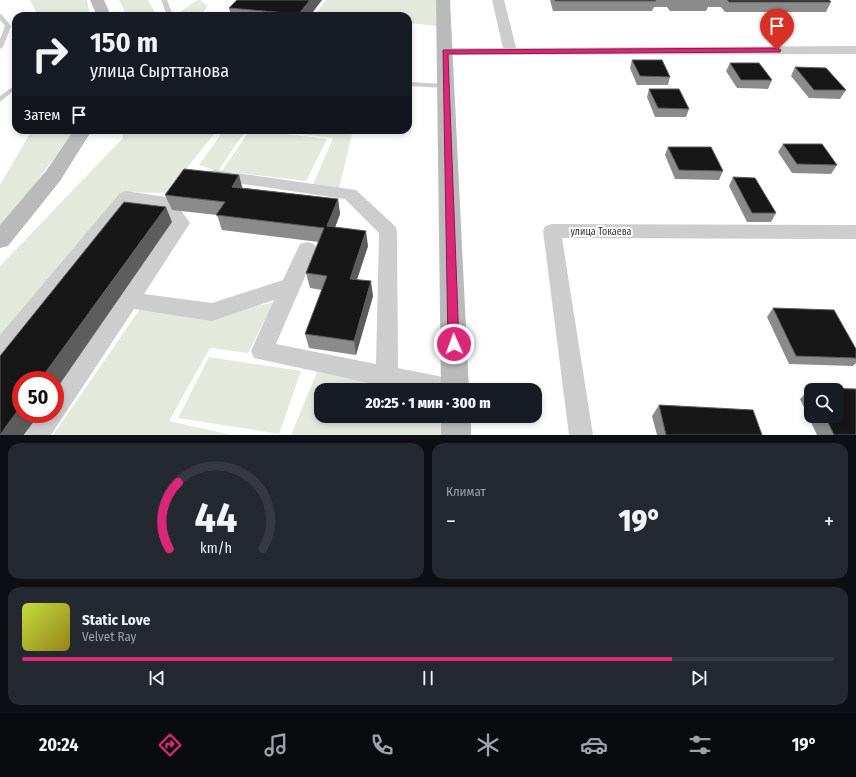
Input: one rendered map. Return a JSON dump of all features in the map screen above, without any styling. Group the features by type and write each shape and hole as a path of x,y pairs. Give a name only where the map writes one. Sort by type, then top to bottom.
{"main road":[{"path":"97,0 102,12"},
{"path":"443,0 454,383"},
{"path":"0,240 53,176 81,134"},
{"path":"456,423 456,435"}],"street":[{"path":"498,0 510,51"},
{"path":"445,52 856,50"},
{"path":"197,172 350,194 388,230 387,377"},
{"path":"0,351 126,198 166,202 180,223 64,395"},
{"name":"улица Токаева","path":"581,435 552,231 856,232"},
{"path":"307,249 262,351 418,383"},
{"path":"128,300 212,312 290,286"},
{"path":"37,435 45,423"}],"lane":[{"path":"164,0 169,12"},
{"path":"0,16 8,26 0,47"},
{"path":"412,84 446,86"},
{"path":"0,88 11,90 0,100"}],"shaded area":[{"path":"30,0 87,0 89,12 36,12"},
{"path":"119,0 148,0 155,12 125,12"},
{"path":"197,0 200,0 208,6 203,12 180,12"},
{"path":"326,0 436,0 437,26 412,23 412,12 317,12"},
{"path":"30,134 72,134 0,231 0,185"},
{"path":"123,134 214,134 167,193 125,192 0,343 0,266 122,139"},
{"path":"221,134 243,134 218,171 199,165"},
{"path":"247,134 284,134 327,139 306,181 222,171"},
{"path":"302,134 352,134 339,188 313,185 333,138"},
{"path":"274,302 248,353 210,348 169,421 232,435 53,435 61,423 64,423 64,419 140,309 211,318"},
{"path":"209,357 301,371 279,434 178,418"},
{"path":"317,372 374,383 314,383 314,423 447,423 447,435 291,435"}],"building":[{"path":"237,0 310,0 301,12 276,12 229,8"},
{"path":"655,0 656,1 555,1"},
{"path":"727,0 829,0 831,2 729,2"},
{"path":"632,60 662,60 670,77 640,76"},
{"path":"730,63 759,63 772,80 741,80"},
{"path":"795,67 826,68 846,90 814,90"},
{"path":"649,89 679,89 689,109 658,108"},
{"path":"783,144 822,144 837,165 797,164"},
{"path":"668,147 711,147 723,171 679,170"},
{"path":"184,169 239,175 232,187 338,199 327,226 366,231 350,279 371,281 354,341 305,334 327,276 306,273 324,228 216,215 225,202 165,195"},
{"path":"733,177 755,178 776,213 752,213"},
{"path":"124,202 166,207 47,371 12,371 12,418 0,435 0,356"},
{"path":"773,308 834,310 856,349 856,358 796,356"},
{"path":"844,389 856,389 856,435 834,435 828,423 844,423"},
{"path":"659,405 753,410 762,435 666,435"}],"route":[{"path":"454,344 445,52 777,50"}]}
